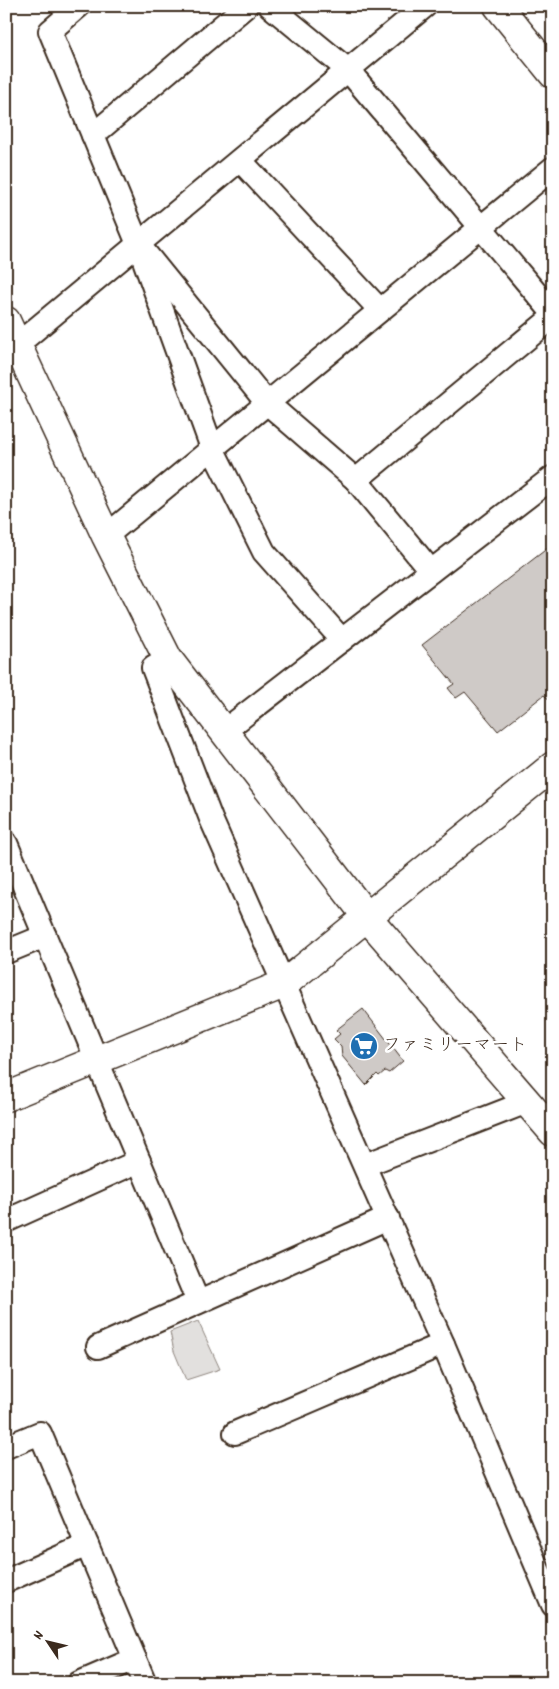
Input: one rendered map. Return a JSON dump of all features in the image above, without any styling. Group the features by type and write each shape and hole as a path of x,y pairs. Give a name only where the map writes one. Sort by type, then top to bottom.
{"street":[{"path":"79,6 50,31 138,244 212,448 264,552 342,640"},
{"path":"93,135 246,6"},
{"path":"270,6 348,70 553,313"},
{"path":"424,6 138,244 12,332 106,536 168,659 367,917 553,1132"},
{"path":"498,6 553,74"},
{"path":"240,160 380,310"},
{"path":"106,536 553,168"},
{"path":"138,244 267,403 356,480 431,571"},
{"path":"356,480 553,317"},
{"path":"224,731 553,477"},
{"path":"168,659 153,668 211,819 443,1344 553,1605"},
{"path":"6,1097 284,984 552,769"},
{"path":"6,843 198,1302"},
{"path":"6,952 45,936"},
{"path":"364,1166 527,1102"},
{"path":"6,1221 139,1161"},
{"path":"98,1347 388,1218"},
{"path":"235,1433 443,1344"},
{"path":"6,1447 40,1433 145,1683"},
{"path":"6,1581 87,1545"},
{"path":"79,1683 135,1659"}],"shaded area":[{"path":"198,1321 220,1369 186,1380 174,1351 170,1332"}],"building":[{"path":"553,544 553,695 548,699 544,695 498,731 465,692 456,698 448,688 454,684 422,645"},
{"path":"363,1009 403,1061 389,1073 385,1071 379,1076 377,1074 366,1085 342,1056 341,1046 334,1039 340,1034 336,1030"}],"place":[{"name":"ファミリーマート","path":"364,1046"}]}
